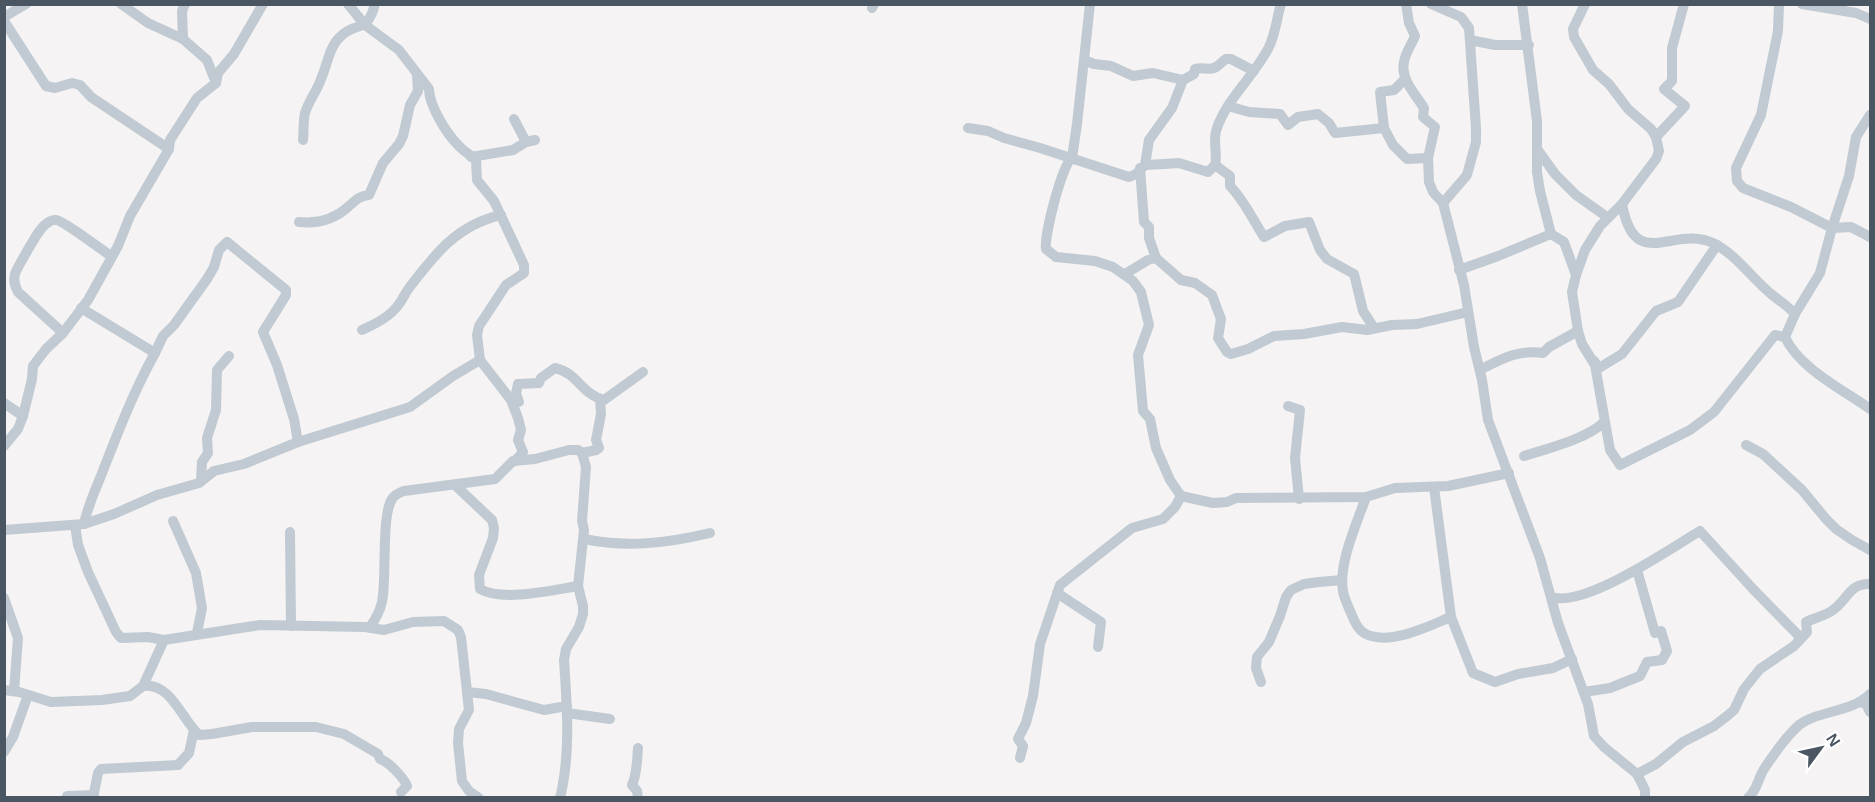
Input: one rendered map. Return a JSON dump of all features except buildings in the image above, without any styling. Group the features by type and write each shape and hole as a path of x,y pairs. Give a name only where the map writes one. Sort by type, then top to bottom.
{"street":[{"path":"26,4 4,19 46,86 55,88 72,83 80,85 91,97 169,149"},
{"path":"122,4 148,23 183,39 207,60 216,83"},
{"path":"183,39 182,11 185,4"},
{"path":"4,446 18,429 23,416 33,366 46,349 63,333 93,292 118,246 130,216 169,149 170,140 197,98 216,83 218,73 234,54 263,4"},
{"path":"348,4 365,25 399,50 417,75 441,122 457,144 474,158 477,164 477,180 492,198 525,265 524,273 506,285 478,326 477,335 480,360 511,400 521,426 518,440 523,450 495,479 404,492 392,499 386,522 382,604 370,627"},
{"path":"303,140 305,114 335,44 341,35 365,25 375,4"},
{"path":"1090,4 1072,158 1068,161 1062,176 1047,231 1046,249 1056,257 1095,261 1107,265 1133,280 1141,292 1149,325 1138,355 1143,411 1150,420 1156,448 1170,480 1181,496 1220,503 1236,498 1366,497 1395,488 1462,484 1509,473"},
{"path":"968,128 988,131 1129,177 1143,167 1179,163 1208,172 1215,165 1217,158 1214,139 1220,120 1267,51 1276,32 1281,4"},
{"path":"1406,4 1409,23 1415,36 1404,60 1403,68 1406,79 1424,108 1423,117 1434,125 1428,158 1429,182 1433,192 1443,203 1468,312 1488,420 1540,558 1584,692 1596,740 1637,774 1645,790 1645,798"},
{"path":"1431,4 1461,17 1469,28 1470,40 1476,142 1467,175 1443,203"},
{"path":"1522,4 1537,121 1540,191 1551,234 1563,242 1576,275"},
{"path":"1585,4 1573,29 1577,43 1593,70 1609,84 1628,109 1651,129 1659,144 1656,159 1622,204 1607,217 1586,250 1576,275 1572,292 1578,332 1582,344 1599,368 1622,354 1656,311 1678,302 1717,245"},
{"path":"1656,137 1685,106 1664,88 1672,81 1672,48 1684,4"},
{"path":"1779,4 1778,31 1761,115 1745,146 1736,175 1737,181 1743,188 1791,207 1832,228 1851,227 1870,237"},
{"path":"1802,4 1856,13 1870,19"},
{"path":"1470,40 1495,45 1529,45"},
{"path":"1254,70 1226,59 1211,69 1204,67 1195,69 1194,74 1183,80 1172,108 1149,140 1143,167 1144,222 1149,227 1149,238 1156,258 1181,280 1195,283 1212,295 1221,319 1218,338 1227,352 1231,354 1248,349 1274,336 1304,334 1342,327 1366,330 1392,325 1417,324 1468,312"},
{"path":"1084,60 1111,66 1133,76 1153,73 1183,80"},
{"path":"1406,79 1394,90 1380,92 1384,128 1393,145 1407,159 1428,158"},
{"path":"299,222 321,223 348,208 360,196 369,195 383,163 403,136 410,105 424,90"},
{"path":"1228,106 1249,112 1280,114 1288,124 1298,117 1318,114 1329,123 1335,133 1384,128"},
{"path":"1870,115 1856,136 1849,176 1820,273 1794,314 1785,336 1791,349 1801,361 1870,409"},
{"path":"471,157 513,150 530,141 513,119"},
{"path":"1537,149 1555,174 1576,195 1607,217"},
{"path":"1215,165 1230,176 1230,186 1240,197 1245,209 1264,237 1285,226 1310,222 1320,250 1327,259 1354,274 1363,311 1374,328"},
{"path":"1622,204 1630,229 1637,239 1652,244 1681,238 1695,238 1717,245 1794,314"},
{"path":"362,330 380,322 398,307 408,290 449,240 482,219 501,215"},
{"path":"14,284 16,271 40,230 50,220 57,219 66,223 79,235 111,256"},
{"path":"1459,270 1551,234"},
{"path":"298,442 294,419 277,364 263,332 286,295 286,290 227,242 219,250 214,267 207,279 174,325 163,336 136,387 118,428 103,472 79,525 78,545 87,572 116,632 121,638 164,640 197,633 260,625 370,627 384,630 413,622 444,621 458,630 462,637 469,710 459,729 458,743 462,781 479,798"},
{"path":"1125,274 1148,260 1156,258"},
{"path":"4,275 14,284 18,292 63,333"},
{"path":"81,308 155,353"},
{"path":"1480,370 1518,352 1543,353 1549,347 1578,332"},
{"path":"1593,360 1610,450 1620,465 1690,430 1714,412 1774,335 1785,336"},
{"path":"201,481 202,462 208,453 207,438 216,410 217,370 230,356"},
{"path":"4,530 79,525 128,509 157,495 201,481 214,471 244,464 298,442 410,407 480,360"},
{"path":"511,400 519,402 516,393 518,384 539,383 541,378 555,368 571,374 583,388 604,400 643,372"},
{"path":"582,453 599,448 596,440 601,414 600,399"},
{"path":"4,403 23,416"},
{"path":"1288,406 1300,410 1296,458 1299,499"},
{"path":"1524,456 1590,432 1604,422"},
{"path":"1746,445 1763,454 1802,490 1836,529 1870,550"},
{"path":"515,460 536,459 569,450 578,450 582,453 586,466 582,521 584,539 578,586 583,614 579,627 566,649 564,660 567,710 565,776 560,798"},
{"path":"455,485 492,520 494,528 493,538 478,576 480,589 489,593 527,595 578,586"},
{"path":"1434,487 1451,617 1473,673 1495,682 1518,674 1553,668 1572,659"},
{"path":"1020,758 1023,746 1018,739 1026,723 1033,696 1040,644 1060,585 1118,537 1132,528 1156,522 1170,514 1181,496"},
{"path":"1366,497 1344,561 1342,580 1343,592 1355,626 1369,636 1383,637 1410,633 1451,617"},
{"path":"173,522 196,573 202,608 197,633"},
{"path":"1551,597 1559,600 1578,596 1637,570 1700,531 1802,638"},
{"path":"290,532 291,626"},
{"path":"584,539 601,543 627,544 671,542 710,533"},
{"path":"1584,692 1610,688 1640,676 1647,662 1662,660 1667,651 1661,632 1655,633 1637,570"},
{"path":"1261,682 1256,668 1257,657 1269,642 1286,597 1291,590 1319,582 1342,580"},
{"path":"1637,774 1656,764 1683,742 1714,726 1727,716 1734,710 1744,689 1760,669 1802,638 1807,632 1806,622 1832,611 1860,584 1870,584"},
{"path":"1057,593 1101,622 1098,647"},
{"path":"4,598 18,638 9,690 51,702 130,696 143,686 164,640"},
{"path":"143,686 149,685 164,691 199,735 252,727 316,727 344,734 386,761 403,778 407,786 402,792"},
{"path":"467,692 486,694 544,710 567,710 610,719"},
{"path":"4,752 13,737 28,695"},
{"path":"1748,798 1755,792 1765,766 1799,724 1867,702"},
{"path":"67,796 93,796 101,769 178,765 189,753 194,730"},
{"path":"638,748 635,778 632,785 639,798"}]}
